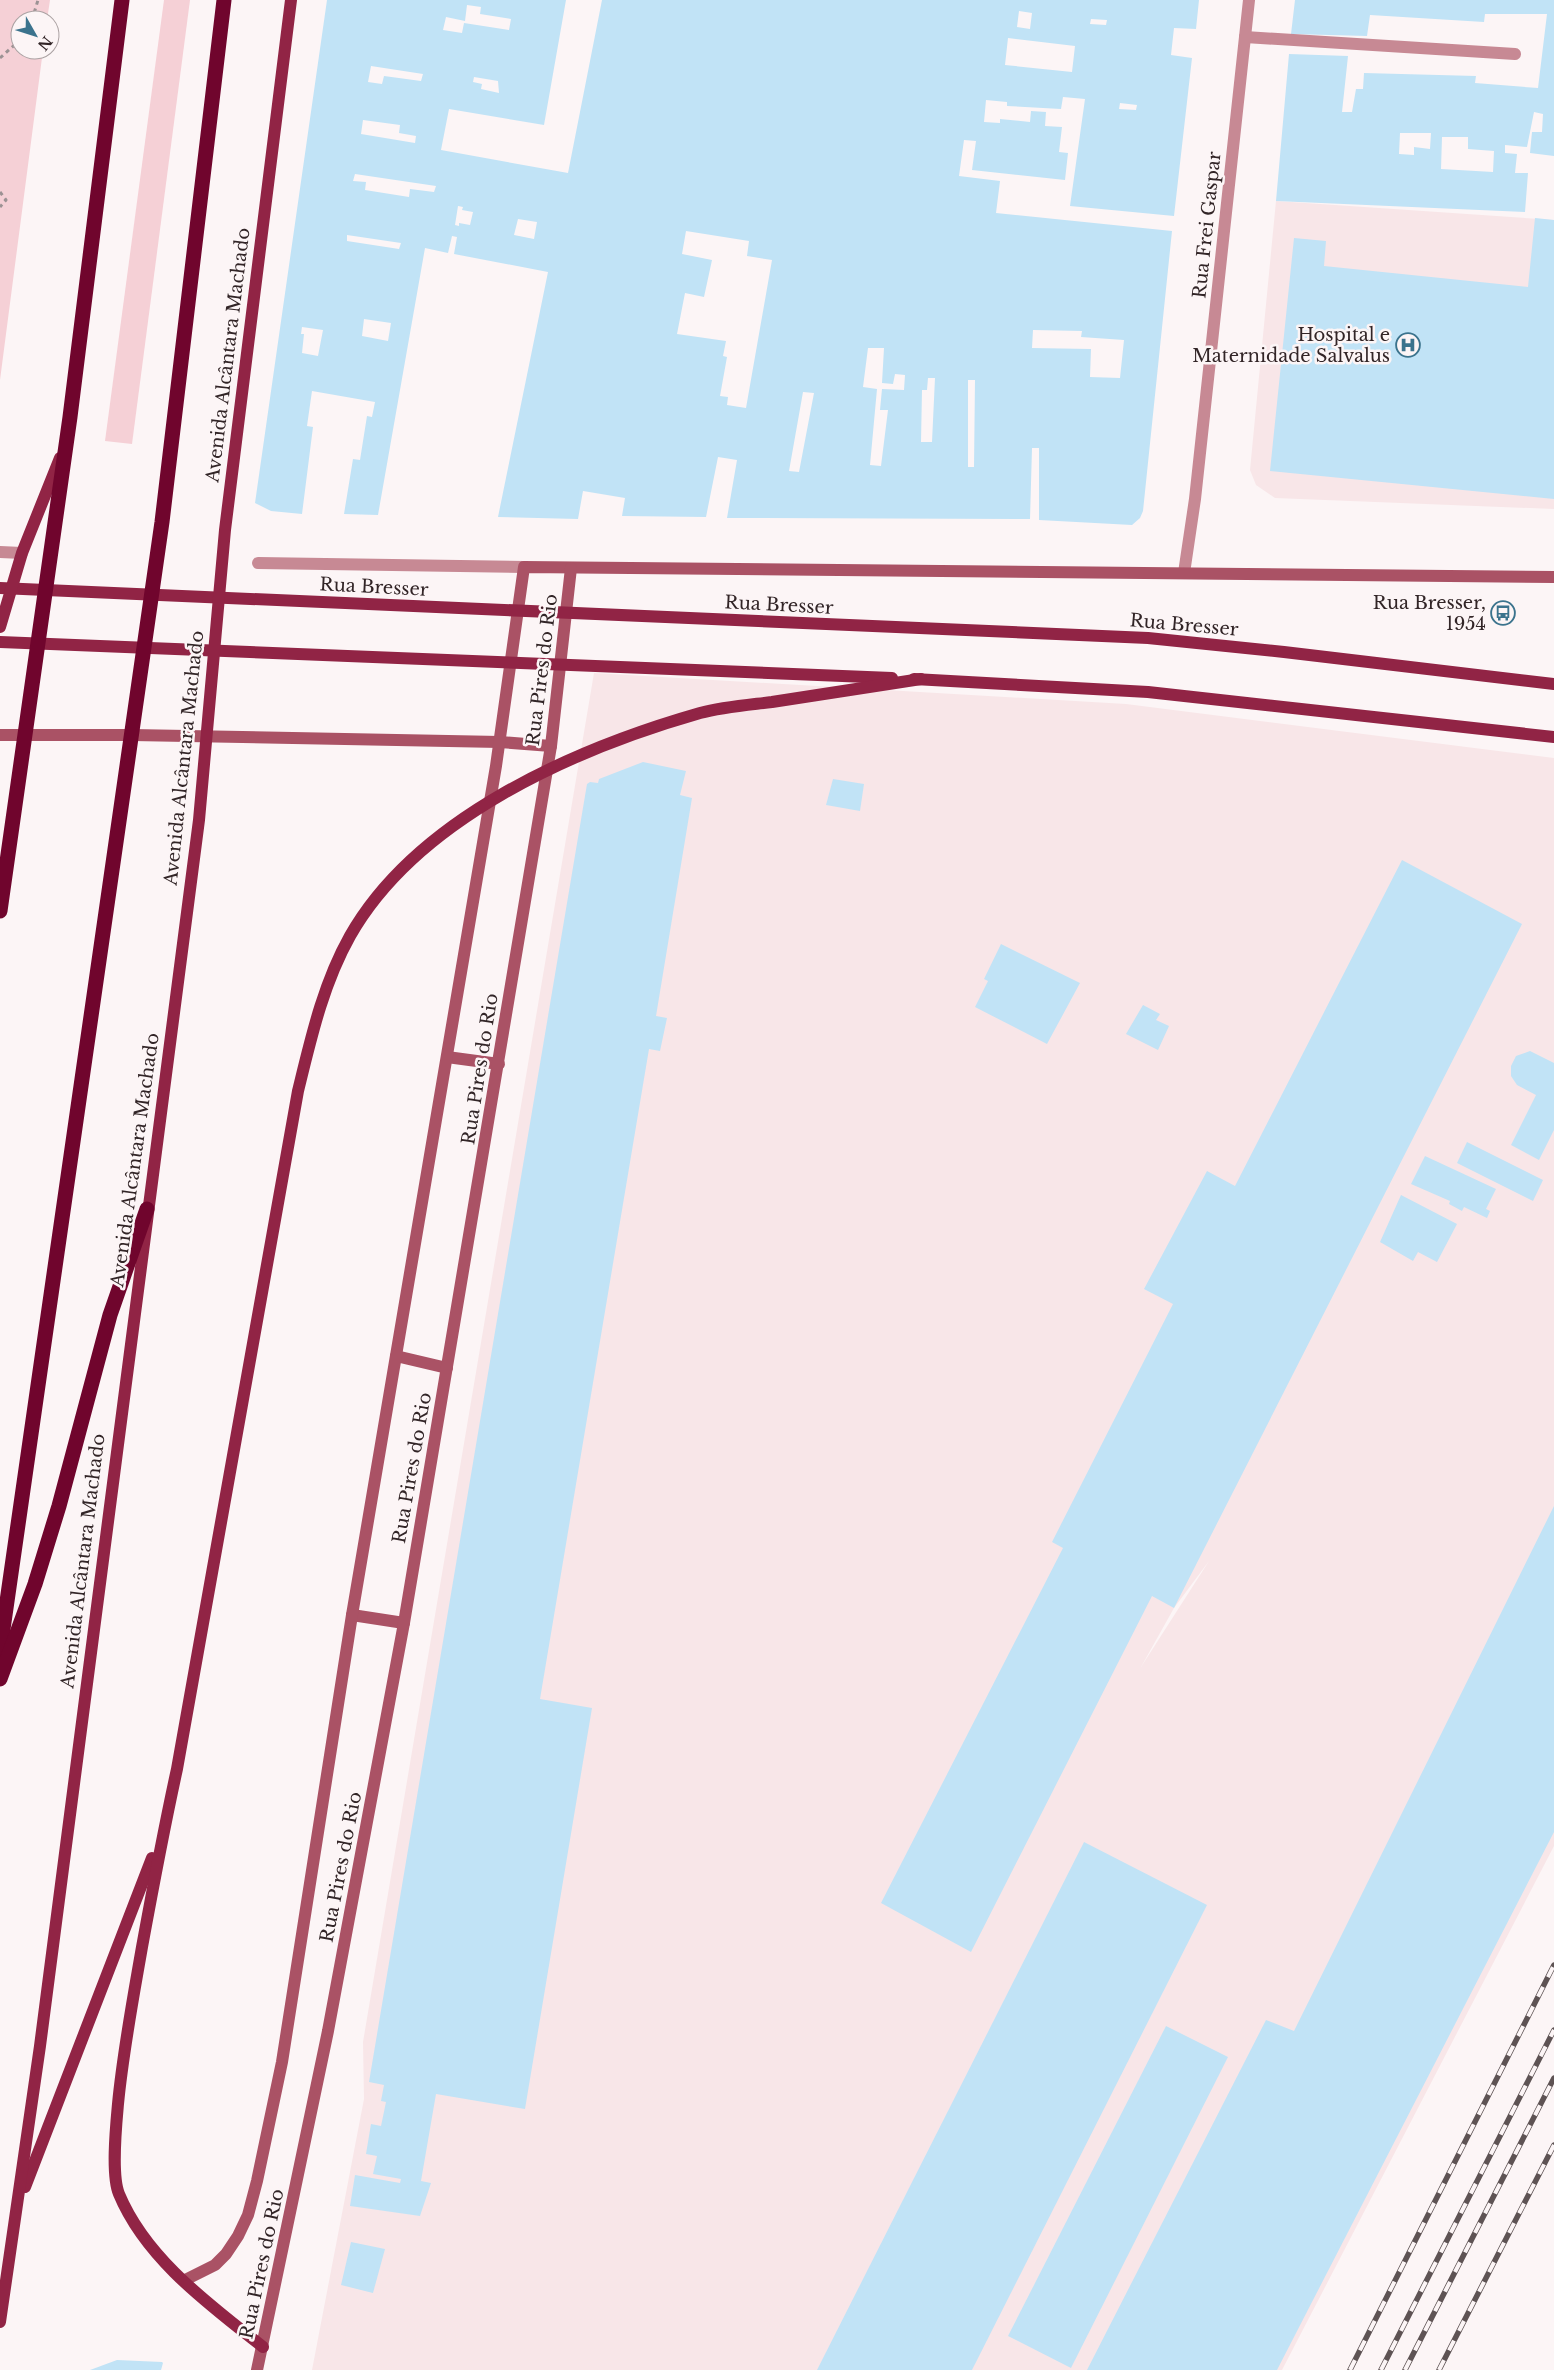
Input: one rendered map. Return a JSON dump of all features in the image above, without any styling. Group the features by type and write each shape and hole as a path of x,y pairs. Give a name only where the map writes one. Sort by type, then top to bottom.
{"highway":[{"path":"0,911 66,444 122,0"},
{"path":"0,1650 162,522 224,0"},
{"path":"0,1679 35,1584 59,1506 110,1315 148,1209"}],"main road":[{"name":"Avenida Alcântara Machado","path":"0,2322 40,2046 199,820 225,530 292,0"},
{"path":"0,627 22,552 66,444"},
{"name":"Rua Bresser","path":"0,588 1148,638 1554,684"},
{"path":"0,642 922,679 1148,692 1554,737"},
{"path":"263,2347 210,2304 159,2256 134,2225 118,2192 114,2140 123,2054 163,1831 177,1769 298,1090 319,1007 350,936 388,882 444,832 496,797 603,745 701,713 922,679"},
{"path":"16,2208 163,1831"}],"street":[{"name":"Rua Frei Gaspar","path":"1184,573 1195,499 1249,0"},
{"path":"1244,38 1515,54"},
{"path":"0,552 22,552"},
{"name":"Rua Bresser","path":"258,563 571,568 1554,577"},
{"name":"Rua Pires do Rio","path":"185,2280 215,2265 226,2254 238,2236 248,2215 282,2062 352,1615 500,742 524,567"},
{"name":"Rua Pires do Rio","path":"257,2370 328,2031 404,1623 551,746 571,568"},
{"path":"0,735 132,735 206,738 500,742 551,746"},
{"path":"447,1057 499,1064"},
{"path":"396,1356 447,1368"},
{"path":"352,1615 404,1623"}],"path":[{"path":"0,58 10,49"},
{"path":"0,192 6,200 0,207"}],"shaded area":[{"path":"0,0 50,0 48,10 10,10 10,60 42,60 0,380"},
{"path":"164,0 190,0 132,444 105,441"},
{"name":"Hospital e Maternidade Salvalus","path":"1276,201 1554,220 1554,509 1275,498 1256,485 1250,470"},
{"path":"594,673 1126,704 1554,758 1554,1846 1282,2370 312,2370 364,2099 363,2042","holes":["1209,1561 1141,1667 1174,1608"]}],"building":[{"path":"327,0 566,0 544,125 449,109 441,150 568,173 602,0 1199,0 1196,29 1174,28 1171,55 1192,58 1174,216 1070,206 1085,99 1063,97 1061,109 1007,106 1007,102 986,100 984,122 1000,123 1000,119 1030,122 1031,111 1046,112 1045,126 1062,127 1059,152 1068,153 1065,180 972,170 976,141 964,140 959,176 1000,181 996,213 1172,231 1143,511 1140,518 1132,525 1039,520 1039,448 1032,448 1030,519 727,518 737,460 718,457 706,517 622,516 625,498 583,491 578,519 498,517 548,272 454,254 457,237 452,236 448,253 425,248 378,515 344,514 353,459 360,460 367,416 372,417 375,402 312,391 307,426 313,427 302,514 271,511 255,503","holes":["467,5 481,7 480,14 511,19 509,30 464,23 462,33 443,30 446,17 465,21","1019,11 1032,13 1030,29 1017,27","1091,19 1107,20 1106,25 1090,24","1008,38 1075,46 1072,72 1005,65","371,66 423,74 421,81 384,76 382,84 368,82","474,77 498,81 499,93 481,89 482,84 473,82","1120,103 1137,105 1136,110 1119,109","363,120 400,125 399,133 416,136 415,143 361,134","355,174 436,186 434,192 410,189 409,197 365,190 366,182 353,181","458,206 463,207 462,210 473,212 470,225 459,223 459,226 455,225","518,219 537,222 534,239 514,235","686,231 749,241 747,256 772,260 746,408 727,405 728,397 720,396 727,357 723,356 726,341 677,334 685,293 704,297 712,260 682,254","347,235 401,243 399,249 347,241","364,319 391,323 388,341 362,336","302,327 323,330 318,356 302,353 304,334 301,334","1033,330 1082,331 1081,337 1124,340 1120,378 1090,377 1091,349 1032,348","868,348 884,348 882,383 893,384 895,374 905,375 904,390 882,389 880,410 888,410 881,466 870,465 877,389 863,387","928,378 935,378 932,442 921,442 922,390 927,390","968,380 975,380 974,467 968,467","803,392 814,393 799,472 789,471"]},
{"path":"1295,0 1554,0 1554,156 1530,153 1532,132 1542,132 1543,114 1534,112 1527,147 1505,145 1505,153 1517,154 1515,173 1528,173 1525,212 1276,201 1289,54 1348,56 1342,112 1352,112 1356,89 1363,89 1364,73 1476,76 1475,83 1538,88 1547,14 1485,14 1484,22 1370,15 1367,36 1291,34","holes":["1400,133 1431,133 1430,149 1414,147 1414,155 1399,154","1442,137 1468,137 1468,149 1494,151 1493,172 1441,169"]},
{"name":"Hospital e Maternidade Salvalus","path":"1535,218 1554,220 1554,499 1270,471 1294,238 1326,241 1324,266 1528,287"},
{"path":"643,762 686,771 680,795 692,798 656,1016 667,1018 660,1051 649,1049 540,1699 592,1708 525,2109 436,2094 421,2181 431,2183 420,2216 350,2206 355,2175 400,2183 401,2179 373,2174 377,2156 366,2154 371,2124 381,2126 386,2102 381,2101 384,2085 369,2082 587,784 590,782 598,783 599,779"},
{"path":"833,779 864,784 860,811 826,805"},
{"path":"1402,860 1522,924 1174,1608 1152,1596 971,1952 881,1903 1063,1548 1052,1542 1173,1304 1144,1289 1207,1171 1235,1186"},
{"path":"1001,944 1080,983 1047,1044 975,1007 988,981 984,979"},
{"path":"1143,1005 1160,1014 1156,1020 1169,1026 1158,1050 1126,1034"},
{"path":"1530,1051 1554,1063 1554,1130 1539,1160 1511,1145 1536,1095 1517,1085 1511,1076 1511,1066 1516,1056"},
{"path":"1467,1142 1543,1180 1533,1201 1457,1163"},
{"path":"1425,1156 1496,1189 1486,1209 1490,1211 1487,1218 1464,1207 1462,1211 1449,1204 1450,1201 1411,1184"},
{"path":"1401,1195 1457,1224 1437,1262 1418,1252 1413,1261 1380,1242"},
{"path":"1554,1506 1554,1832 1277,2370 1087,2370 1266,2020 1294,2031"},
{"path":"1084,1842 1207,1905 972,2370 817,2370"},
{"path":"1166,2026 1228,2057 1071,2368 1008,2336"},
{"path":"351,2242 385,2249 373,2293 341,2285"},
{"path":"117,2360 163,2363 161,2370 90,2370"}],"railway":[{"path":"1350,2370 1554,1965"},
{"path":"1381,2370 1554,2030"},
{"path":"1405,2370 1554,2078"},
{"path":"1439,2370 1554,2145"}],"place":[{"name":"Hospital e Maternidade Salvalus","path":"1408,345"},
{"name":"Rua Bresser, 1954","path":"1503,613"}]}
